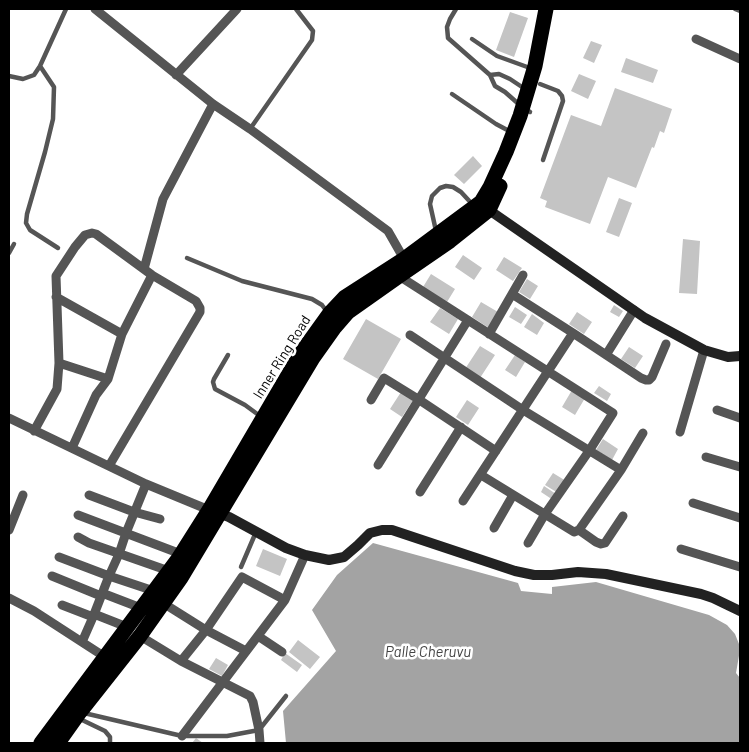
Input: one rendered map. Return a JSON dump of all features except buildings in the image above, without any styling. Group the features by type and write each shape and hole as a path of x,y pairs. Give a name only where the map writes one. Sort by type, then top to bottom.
{"highway":[{"name":"Inner Ring Road","path":"62,742 78,715 140,636 169,571 215,512 334,327 348,312 450,241 482,206 520,143 526,109 534,81 546,9"},
{"name":"Inner Ring Road","path":"534,81 548,52 555,9"},
{"name":"Inner Ring Road","path":"41,743 141,608 181,578 263,418 301,353 329,314 345,297 482,206 513,133 526,109"}],"street":[{"path":"95,9 213,104 388,231 404,259 399,276 613,413 545,514 528,543"},
{"path":"176,75 237,9"},
{"path":"696,39 740,59"},
{"path":"72,448 96,395 108,379 122,334 148,272 163,199 213,104"},
{"path":"482,206 645,318 704,350 728,356 740,356"},
{"path":"34,431 57,389 59,363 56,276 85,235 88,233 96,234 148,272 196,301 200,308 200,312 109,466"},
{"path":"489,334 523,275"},
{"path":"512,294 646,380 652,377 666,344"},
{"path":"56,297 122,334"},
{"path":"606,355 634,310"},
{"path":"378,464 468,320"},
{"path":"463,501 572,333"},
{"path":"410,335 523,410 621,470"},
{"path":"680,432 704,350"},
{"path":"728,356 740,365"},
{"path":"59,363 108,379"},
{"path":"372,400 384,378 496,451"},
{"path":"717,410 740,418"},
{"path":"9,418 146,484 215,512 286,548 305,554 329,560 344,557 370,533 392,530 514,571 534,575 578,572 606,574 701,594 740,610"},
{"path":"420,492 461,427"},
{"path":"480,476 574,532 579,530 621,470 643,433"},
{"path":"706,457 740,467"},
{"path":"82,642 120,554 126,533 146,484"},
{"path":"89,494 134,512 160,519"},
{"path":"9,530 23,495"},
{"path":"494,528 513,495"},
{"path":"693,503 740,518"},
{"path":"78,515 181,554"},
{"path":"579,530 596,542 605,543 623,516"},
{"path":"78,537 169,571"},
{"path":"681,549 740,567"},
{"path":"182,736 285,600 305,554"},
{"path":"59,557 158,597 206,630 246,651"},
{"path":"52,576 141,608"},
{"path":"181,661 206,630 242,576 285,600"},
{"path":"9,598 34,611 105,657"},
{"path":"62,605 127,627"},
{"path":"140,636 181,661 250,696 259,730 260,743"},
{"path":"258,636 282,652"}],"lane":[{"path":"9,76 22,79 34,75 66,9"},
{"path":"250,129 312,40 313,31 296,9"},
{"path":"456,9 447,27 448,38 490,75 495,86 526,109"},
{"path":"735,9 740,11"},
{"path":"472,39 534,81 558,92 562,96 563,101 543,160"},
{"path":"40,66 54,87 53,119 26,223 30,230 58,248"},
{"path":"490,75 499,74 510,79 534,81"},
{"path":"452,94 496,124 513,133"},
{"path":"436,235 430,204 432,196 440,188 446,186 453,187 482,206"},
{"path":"9,253 14,244"},
{"path":"187,258 242,281 312,299 322,305 329,314"},
{"path":"228,355 214,379 215,388 263,418"},
{"path":"241,567 256,532"},
{"path":"78,715 182,736 227,736 259,730 286,696"},
{"path":"78,715 105,731 110,737 110,743"}],"water":[{"name":"Palle Cheruvu","path":"373,543 518,583 521,591 552,594 552,587 596,582 709,615 727,625 735,634 739,644 740,650 736,673 740,678 740,743 286,743 283,711 336,651 312,610 337,575"}]}
